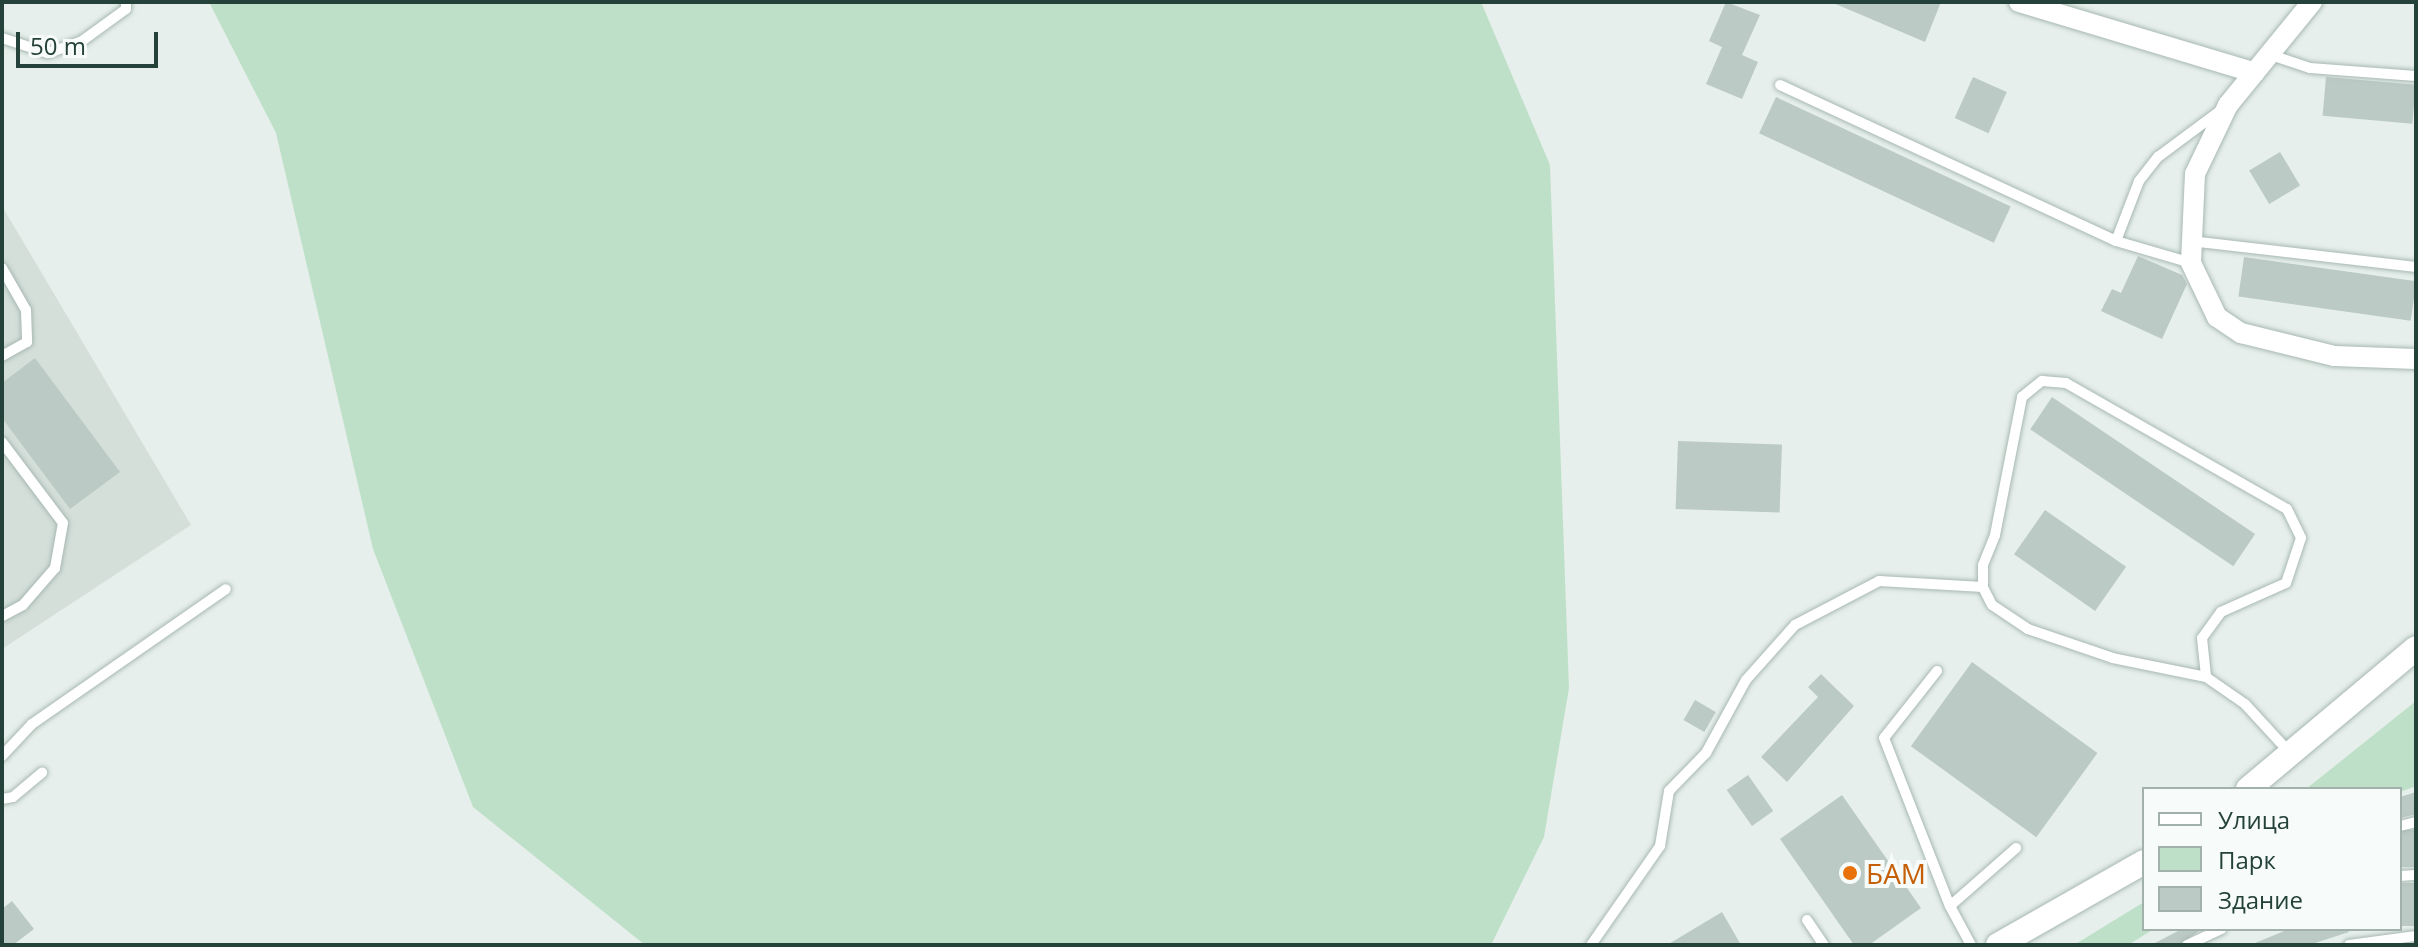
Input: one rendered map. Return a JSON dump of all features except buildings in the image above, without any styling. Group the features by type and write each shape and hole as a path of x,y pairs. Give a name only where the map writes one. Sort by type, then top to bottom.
{"main road":[{"path":"2251,787 2416,648"},
{"path":"1998,945 2142,863"}],"street":[{"path":"2019,2 2255,73"},
{"path":"2312,2 2228,105 2195,174 2189,241 2191,263 2217,317 2241,333 2334,356 2416,359"}],"lane":[{"path":"2,38 48,53 82,41 126,9 126,2"},
{"path":"2271,55 2310,68 2416,76"},
{"path":"1780,85 2116,241 2191,263"},
{"path":"2116,241 2139,181 2158,157 2228,105"},
{"path":"2189,241 2416,267"},
{"path":"2,268 26,310 27,342 2,356"},
{"path":"2206,677 2202,638 2221,612 2286,583 2301,538 2287,509 2066,383 2042,381 2022,397 1983,587 1992,605 2028,629 2113,658 2206,677 2245,704 2292,755"},
{"path":"2,442 63,523 55,568 23,605 2,616"},
{"path":"1591,945 1660,846 1669,791 1706,753 1746,680 1795,625 1879,581 1983,587"},
{"path":"2,756 32,724 226,589"},
{"path":"1937,671 1884,738 1967,944"},
{"path":"2,799 42,773"},
{"path":"1950,906 2016,848"},
{"path":"1807,920 1824,945"},
{"path":"2187,945 2217,931"},
{"path":"2349,945 2369,938 2416,936"}],"shaded area":[{"path":"2,206 191,525 2,649"}],"green space":[{"path":"209,2 1481,2 1550,165 1569,688 1544,837 1491,945 645,945 473,807 373,549 276,133"},
{"path":"2416,701 2416,786 2402,791 2402,787 2308,787"},
{"path":"2142,903 2142,931 2151,931 2128,945 2074,945"}],"place":[{"name":"БАМ","path":"1850,873"}]}
